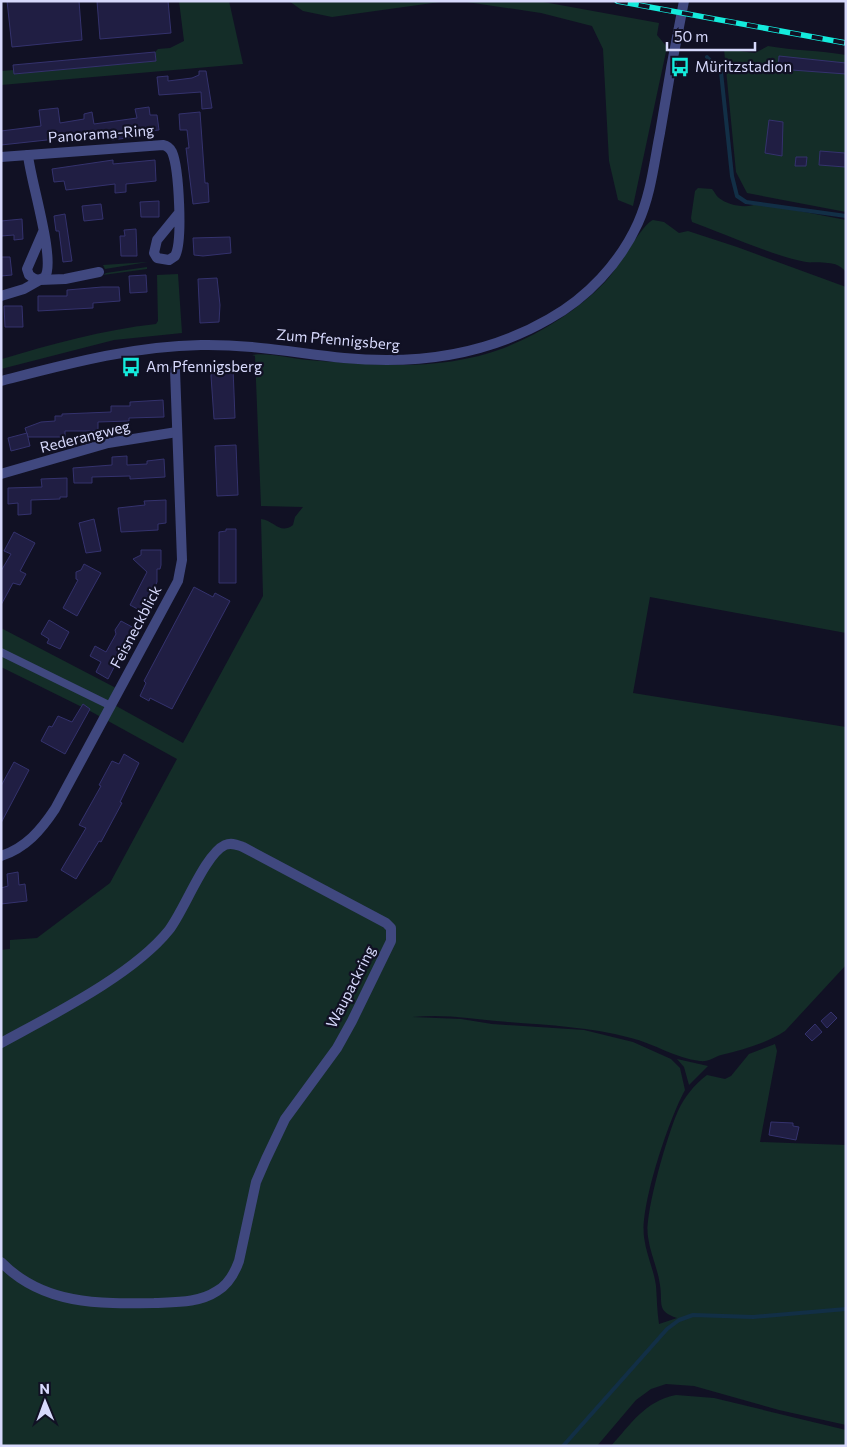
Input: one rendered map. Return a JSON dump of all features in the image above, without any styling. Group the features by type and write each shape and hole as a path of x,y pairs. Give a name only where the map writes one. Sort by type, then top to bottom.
{"street":[{"name":"Zum Pfennigsberg","path":"1,381 140,350 212,345 353,358 416,360 473,351 528,331 578,300 617,259 638,223 650,188 684,1"},
{"name":"Panorama-Ring","path":"1,157 157,144 167,146 174,159 179,213 178,252 169,260 154,261 157,240 179,213"},
{"name":"Panorama-Ring","path":"28,154 49,271 46,277 40,280"},
{"path":"43,232 27,269 28,275 33,279 65,280 100,272"},
{"path":"1,296 24,290 40,280"},
{"name":"Feisneckblick","path":"1,856 23,845 46,823 178,581 182,560 175,370"},
{"name":"Rederangweg","path":"1,474 108,443 177,432"},
{"path":"1,652 111,706"},
{"name":"Waupackring","path":"1,1043 105,982 157,944 170,928 212,858 226,844 234,843 244,847 386,923 391,928 391,941 337,1048 302,1094 274,1141 256,1182 235,1273 219,1290 192,1300 88,1303 49,1292 22,1279 1,1262"}],"green space":[{"path":"179,1 229,1 243,64 1,85 1,71 14,70 14,74 156,61 155,52 158,49 170,48 184,41"},
{"path":"289,1 447,1 332,17 303,11"},
{"path":"460,1 538,1 659,23 657,35 667,47 633,206 618,200 609,161 603,49 592,26 541,13"},
{"path":"768,46 846,55 846,212 747,193 736,172 724,49 755,53"},
{"path":"698,188 712,189 719,198 733,205 749,206 758,203 846,220 846,272 838,265 806,262 779,255 692,222 695,191"},
{"path":"653,220 664,222 679,233 688,231 846,287 846,633 650,597 633,693 846,727 846,965 785,1031 762,1043 706,1061 682,1057 640,1041 598,1031 564,1026 454,1017 412,1017 461,1019 492,1024 584,1030 633,1042 671,1059 680,1068 685,1090 671,1121 657,1162 646,1205 644,1223 645,1243 656,1286 659,1324 677,1318 666,1313 662,1306 659,1279 649,1243 648,1226 653,1193 678,1111 690,1091 707,1075 725,1079 731,1076 749,1054 775,1044 777,1051 760,1142 846,1145 846,1425 779,1410 694,1386 666,1384 651,1389 636,1400 597,1446 1,1446 1,950 10,949 10,940 37,938 110,883 177,759 90,711 1,667 1,628 116,688 109,702 183,743 263,596 261,519 284,529 288,528 293,525 295,517 303,507 261,506 255,356 252,355 265,354 358,364 407,365 456,361 504,348 558,320 594,293 610,276 643,229"},
{"path":"148,262 105,269 103,265"},
{"path":"147,267 147,269 103,275 106,273"},
{"path":"178,274 182,333 114,340 1,369 2,359 21,353 97,334 156,324 158,321 157,275"},
{"path":"677,1059 708,1066 689,1085 684,1067"},
{"path":"676,1395 714,1398 846,1430 846,1446 611,1446 639,1414 656,1402"}],"building":[{"path":"7,1 79,1 82,40 12,47"},
{"path":"97,1 168,1 171,33 100,39"},
{"path":"155,52 156,61 14,74 13,65"},
{"path":"779,56 846,63 846,74 778,69"},
{"path":"199,71 206,71 212,108 202,109 201,92 159,95 157,77 168,76 168,81 192,78 199,75"},
{"path":"149,107 150,115 157,115 159,130 133,133 134,137 112,140 111,133 1,145 1,131 41,126 39,110 58,108 60,123 84,119 84,114 92,112 94,124 137,118 135,109"},
{"path":"200,112 205,183 208,183 209,202 193,204 186,148 189,148 187,130 180,130 179,114"},
{"path":"769,120 783,122 782,156 765,153"},
{"path":"820,151 845,153 845,167 819,165"},
{"path":"796,157 807,157 806,166 795,166"},
{"path":"113,160 113,164 155,160 156,181 126,184 126,192 115,193 115,184 66,190 64,181 54,182 52,169"},
{"path":"159,201 159,217 141,217 140,202"},
{"path":"101,204 103,219 84,221 82,206"},
{"path":"65,214 72,261 63,262 59,231 56,231 54,216"},
{"path":"22,219 23,239 14,240 14,235 1,236 1,221"},
{"path":"136,229 137,256 121,256 120,236 125,236 124,230"},
{"path":"230,237 231,253 194,255 193,238"},
{"path":"1,257 10,257 12,275 1,276"},
{"path":"146,275 147,292 130,293 129,276"},
{"path":"217,278 220,305 219,322 200,323 198,279"},
{"path":"119,287 120,301 93,303 93,308 38,311 38,296 67,296 67,290"},
{"path":"4,306 22,306 23,327 5,327"},
{"path":"233,368 235,418 214,419 211,376 212,369"},
{"path":"163,400 164,417 129,418 129,421 98,422 98,431 65,431 65,437 28,437 25,428 41,422 55,421 55,416 62,416 62,414 111,412 111,406 130,406 130,402"},
{"path":"27,433 30,446 11,451 8,438"},
{"path":"236,445 238,495 217,496 215,446"},
{"path":"127,456 127,465 147,464 147,461 164,459 165,477 130,479 130,476 92,477 92,483 74,483 73,468 112,465 112,457"},
{"path":"67,478 67,497 31,500 31,514 18,515 18,503 8,504 8,488 42,487 41,479"},
{"path":"166,500 166,523 158,524 158,530 121,532 118,508 145,505 144,501"},
{"path":"94,519 101,551 86,553 79,523"},
{"path":"226,529 236,529 236,583 219,583 219,532 226,531"},
{"path":"14,532 35,543 20,571 26,574 20,585 13,583 1,605 1,571 11,554 4,551"},
{"path":"141,550 161,550 161,565 160,569 157,569 157,582 143,612 130,605 147,572 133,559 141,555"},
{"path":"84,564 101,573 77,616 63,608 78,580 76,579 76,572 81,570"},
{"path":"194,587 213,597 215,593 230,601 172,709 150,698 149,701 140,696 146,683 144,681"},
{"path":"49,620 69,632 60,649 47,643 49,639 41,634"},
{"path":"121,621 134,628 108,679 96,672 101,662 90,656 95,646 106,652"},
{"path":"83,704 90,709 65,754 41,741 49,726 52,727 58,716 72,722"},
{"path":"124,754 139,763 120,802 122,803 101,842 99,841 76,879 61,870 86,828 79,825 101,786 99,785 112,761 119,764"},
{"path":"14,762 29,770 1,823 1,786"},
{"path":"18,872 19,885 25,884 27,901 1,904 1,888 8,886 7,874"},
{"path":"831,1012 837,1018 827,1028 821,1021"},
{"path":"815,1024 822,1032 812,1041 805,1034"},
{"path":"771,1122 793,1123 793,1126 799,1127 796,1140 769,1135"}],"waterway":[{"path":"707,57 721,72 732,176 737,196 746,202 846,216"},
{"path":"563,1446 667,1329 679,1320 693,1315 753,1317 846,1309"}],"railway":[{"path":"617,1 846,43"}],"place":[{"name":"Müritzstadion","path":"680,67"},
{"name":"Am Pfennigsberg","path":"131,367"}]}
